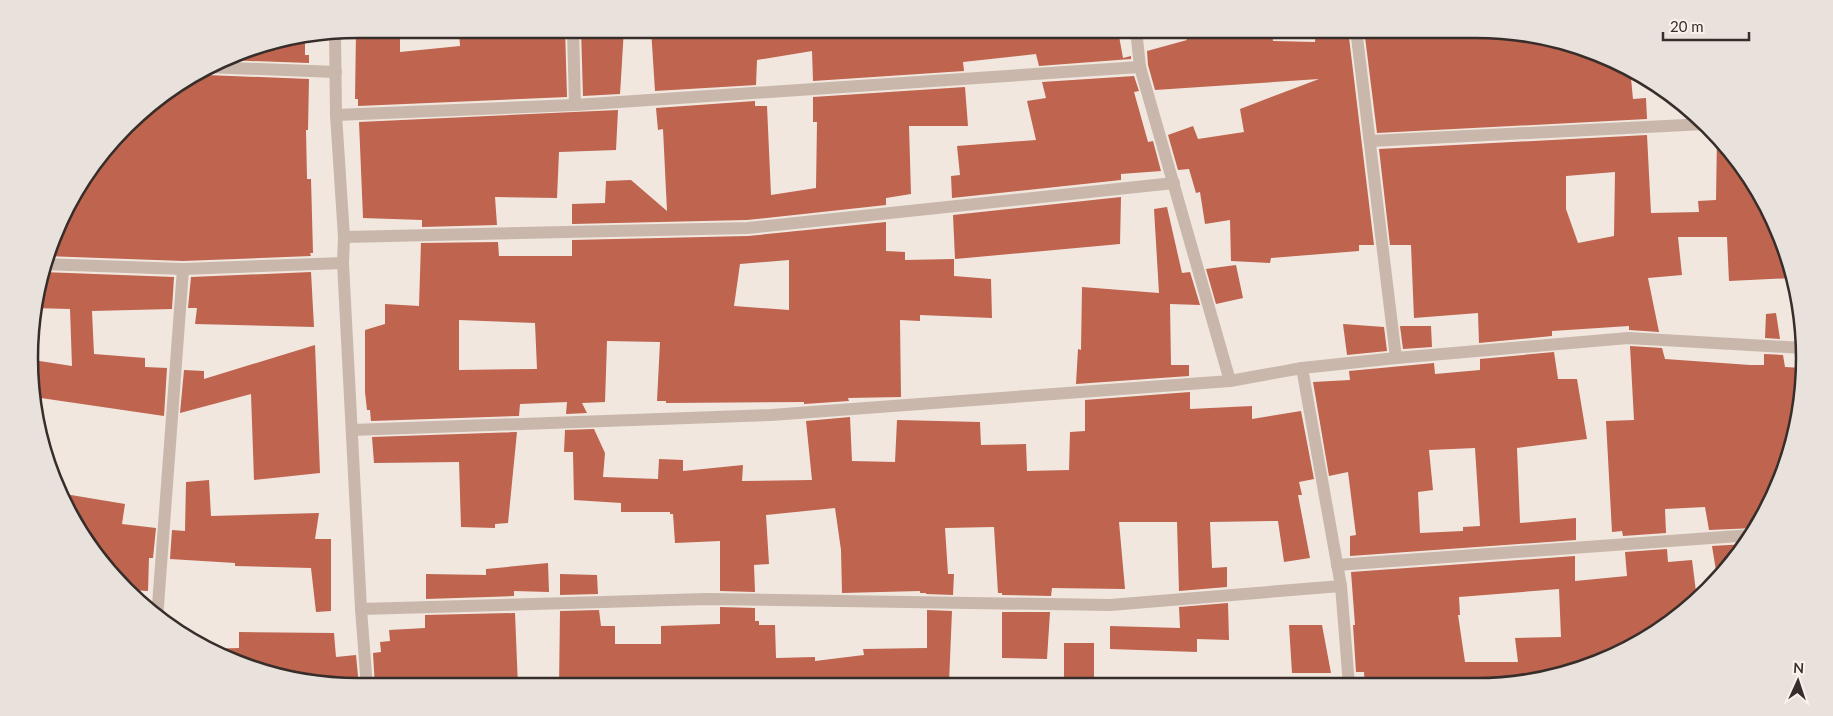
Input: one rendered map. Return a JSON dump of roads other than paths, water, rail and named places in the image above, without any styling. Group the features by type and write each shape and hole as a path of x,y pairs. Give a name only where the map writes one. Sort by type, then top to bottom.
{"street":[{"path":"335,38 336,115 344,237 361,609 366,678"},
{"path":"573,38 575,105"},
{"path":"1137,38 1140,67 1230,381"},
{"path":"1357,38 1396,358"},
{"path":"336,115 575,105 1140,67"},
{"path":"223,68 336,72"},
{"path":"1370,141 1695,125"},
{"path":"344,237 748,228 1174,184"},
{"path":"52,264 183,269 344,263"},
{"path":"158,608 183,269"},
{"path":"352,430 771,415 1230,381 1302,368 1628,338 1796,348"},
{"path":"1302,368 1341,586 1348,678"},
{"path":"1336,565 1742,535"},
{"path":"361,609 706,599 1110,605 1341,586"}]}
